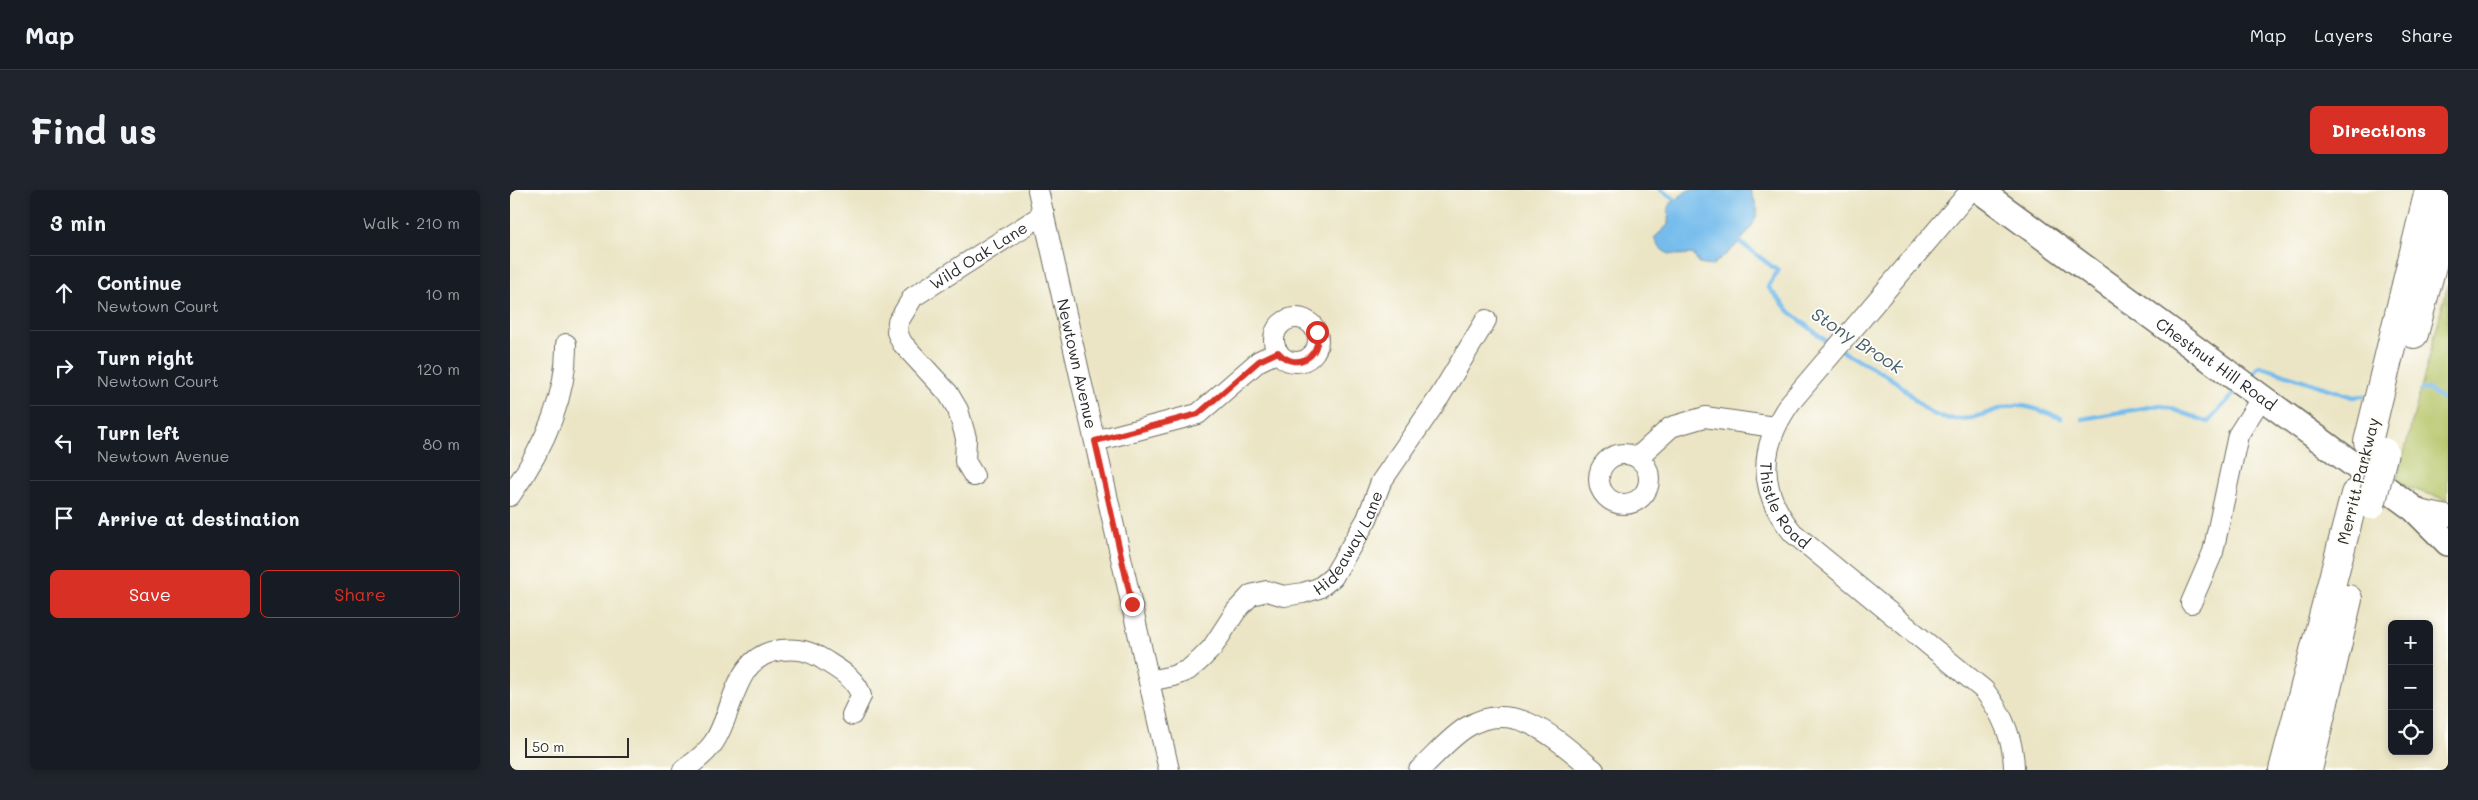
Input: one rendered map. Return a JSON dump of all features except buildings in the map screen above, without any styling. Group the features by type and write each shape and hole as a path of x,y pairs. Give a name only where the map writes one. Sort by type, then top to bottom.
{"highway":[{"name":"Merritt Parkway","path":"2308,770 2429,190"},
{"name":"Merritt Parkway","path":"2376,447 2448,205"},
{"name":"Merritt Parkway","path":"2283,770 2363,500"}],"main road":[{"name":"Chestnut Hill Road","path":"1979,190 2414,509 2448,543"}],"street":[{"name":"Newtown Avenue","path":"1038,190 1169,770"},
{"name":"Thistle Road","path":"1971,190 1790,403 1774,428 1769,441 1768,479 1774,502 1785,523 1806,545 1950,659 1984,690 2000,712 2007,730 2012,746 2014,770"},
{"name":"Wild Oak Lane","path":"974,476 965,461 966,438 958,410 948,393 902,343 897,332 898,322 913,297 1044,214"},
{"name":"Hideaway Lane","path":"1150,681 1174,676 1188,670 1200,660 1212,648 1236,611 1251,595 1267,591 1284,596 1303,593 1319,588 1333,577 1367,519 1381,482 1440,396 1486,320"},
{"path":"510,496 542,445 562,383 566,344"},
{"path":"1095,441 1198,414 1259,361 1278,352"},
{"path":"2191,603 2213,552 2238,435 2261,396"},
{"path":"1638,457 1671,427 1705,417 1774,428"},
{"path":"2414,509 2448,516"},
{"path":"683,770 706,754 715,741 744,671 759,656 770,651 801,649 821,658 846,675 856,683 861,696 852,715"},
{"path":"1419,770 1467,727 1489,717 1508,716 1530,723 1594,770"}],"green space":[{"path":"2448,284 2448,500 2396,484"}],"water":[{"path":"1688,190 1750,190 1756,204 1757,213 1755,221 1745,236 1732,250 1711,266 1699,264 1693,254 1675,255 1665,252 1654,238 1668,225 1669,205"}],"waterway":[{"name":"Stony Brook","path":"1661,190 1679,202"},
{"name":"Stony Brook","path":"1736,239 1778,271 1768,287 1790,312 1831,345"},
{"name":"Stony Brook","path":"1842,351 1896,382 1924,408 1937,416 1964,419 2012,406 2024,406 2061,418"},
{"name":"Stony Brook","path":"2249,378 2260,366 2353,397 2364,396"},
{"name":"Stony Brook","path":"2082,419 2161,405 2208,422 2238,389"},
{"name":"Stony Brook","path":"2421,390 2428,389 2448,403"}],"route":[{"path":"1132,604 1095,441 1198,414 1259,361 1278,352 1282,357 1294,362 1306,360 1312,356 1318,345 1317,332"}]}
